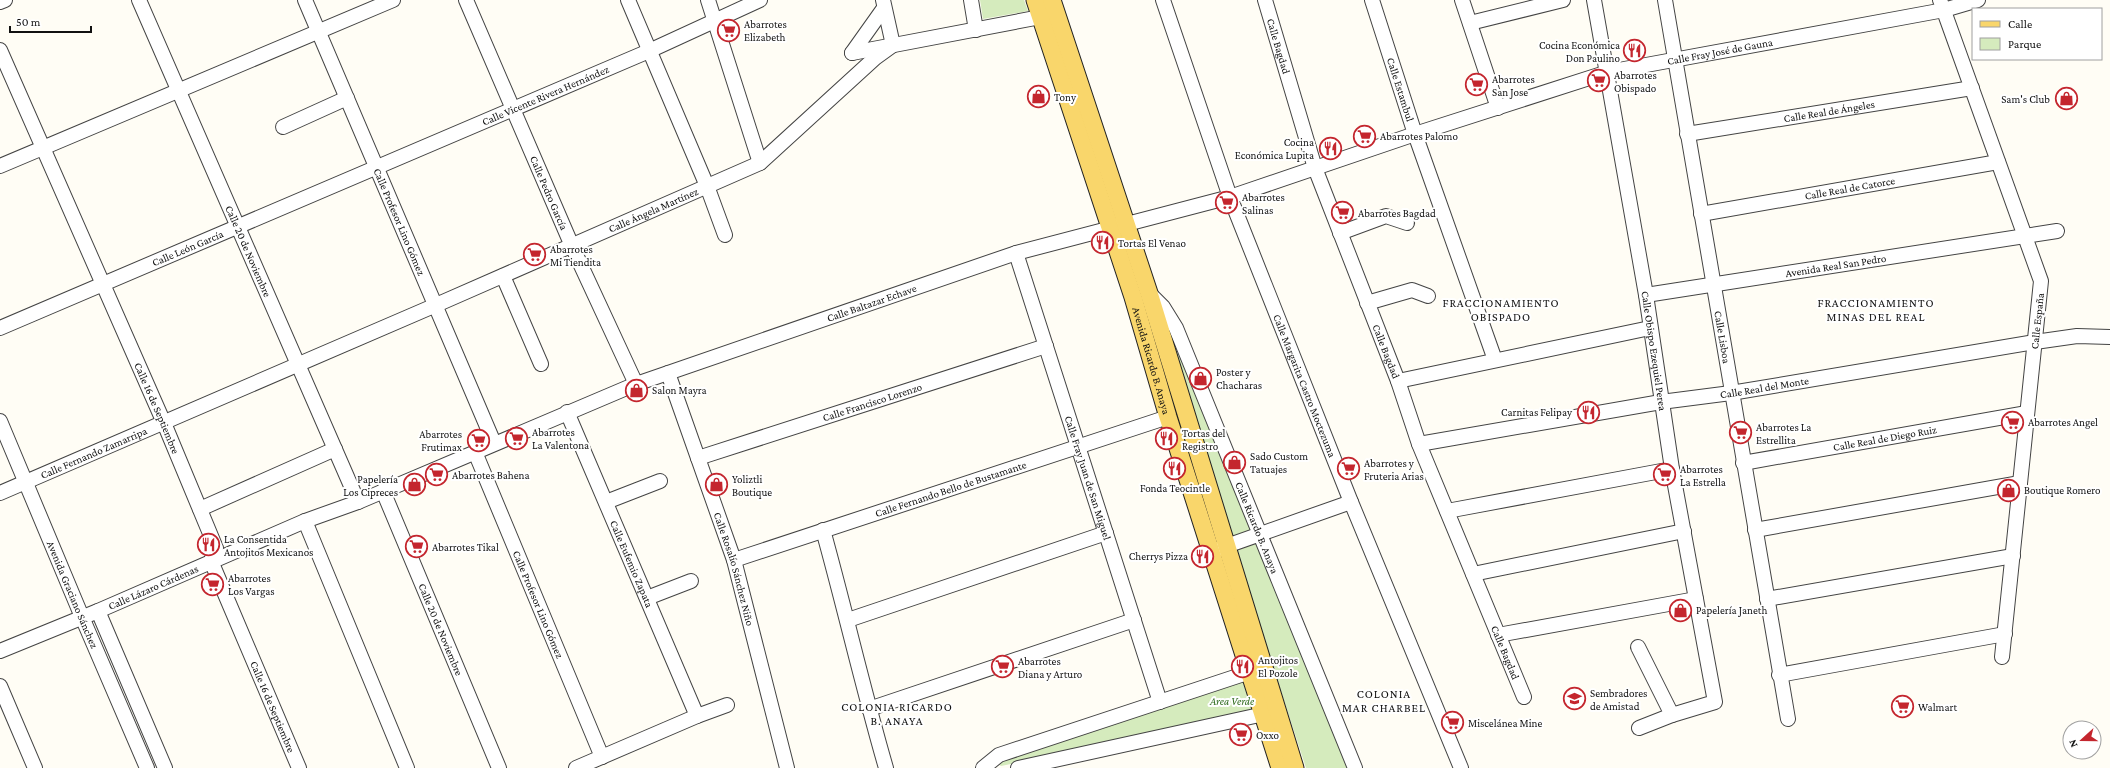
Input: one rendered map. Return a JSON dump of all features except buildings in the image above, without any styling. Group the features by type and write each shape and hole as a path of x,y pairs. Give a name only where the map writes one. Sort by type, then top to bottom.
{"main road":[{"name":"Avenida Ricardo B. Anaya","path":"1035,0 1050,10 1081,115 1118,228 1133,297 1168,417 1219,549 1295,768"},
{"name":"Avenida Ricardo B. Anaya","path":"1118,228 1149,292 1219,549 1250,672 1280,768"}],"street":[{"path":"0,2 6,0"},
{"name":"Calle 20 de Noviembre","path":"139,0 358,502"},
{"name":"Calle Profesor Lino Gómez","path":"305,0 494,444"},
{"path":"0,166 178,89 319,32 393,0"},
{"name":"Calle Pedro García","path":"466,0 572,246 636,384"},
{"path":"628,0 707,186 725,235"},
{"path":"708,0 760,163"},
{"name":"Calle Vicente Rivera Hernández","path":"376,169 649,51 760,0"},
{"path":"971,0 976,30"},
{"name":"Calle Margarita Castro Moctezuma","path":"1163,0 1230,197 1458,767"},
{"name":"Calle Bagdad","path":"1265,0 1315,168 1398,381 1419,444 1524,697"},
{"name":"Calle Estambul","path":"1372,0 1415,134 1495,360"},
{"path":"1462,0 1498,108"},
{"path":"1470,23 1563,0"},
{"name":"Calle Obispo Ezequiel Perea","path":"1594,0 1608,72 1646,295 1672,469 1715,702 1672,715"},
{"name":"Calle Lisboa","path":"1665,0 1779,675 1788,719"},
{"name":"Calle Fray José de Gauna","path":"1118,228 1230,197 1415,134 1608,72 1942,5 1975,2"},
{"path":"883,4 852,53 976,30 1050,10"},
{"path":"883,4 893,45"},
{"name":"Calle España","path":"1942,5 2041,281 2002,657"},
{"name":"Calle Ángela Martínez","path":"298,365 760,163 875,58 893,45"},
{"name":"Calle 16 de Septiembre","path":"0,50 164,423 216,548 211,561 299,768"},
{"name":"Calle Real de Ángeles","path":"1687,134 1972,88"},
{"path":"283,127 347,98"},
{"name":"Calle Real de Catorce","path":"1701,214 1998,162"},
{"name":"Calle León García","path":"0,328 376,169"},
{"path":"1340,233 1386,216 1407,223"},
{"name":"Calle Baltazar Echave","path":"475,452 636,384 1016,253 1118,228"},
{"name":"Avenida Real San Pedro","path":"1646,295 1713,283 2057,231"},
{"name":"Calle Fray Juan de San Miguel","path":"1016,253 1160,702"},
{"path":"503,276 541,364"},
{"path":"1367,303 1412,290 1428,296"},
{"name":"Calle Ricardo B. Anaya","path":"1149,292 1163,307 1176,328 1355,768"},
{"path":"1398,381 1650,328"},
{"name":"Calle Real del Monte","path":"1419,444 1661,402 1731,393 2035,342 2077,336 2110,337"},
{"name":"Calle Francisco Lorenzo","path":"698,458 1046,346"},
{"name":"Calle Fernando Zamarripa","path":"0,493 298,365"},
{"name":"Calle Rosalío Sánchez Niño","path":"668,373 734,560 787,768"},
{"name":"Calle Eufemio Zapata","path":"567,412 697,716"},
{"name":"Calle Real de Diego Ruiz","path":"1743,463 2027,413"},
{"name":"Calle Fernando Bello de Bustamante","path":"734,560 1168,417"},
{"name":"Avenida Graciano Sánchez","path":"0,421 27,482 82,617 148,768"},
{"path":"200,510 334,449"},
{"name":"Calle Profesor Lino Gómez","path":"475,452 602,757"},
{"name":"Calle Lázaro Cárdenas","path":"0,651 98,611 305,521 358,502 475,452"},
{"path":"1446,511 1672,469"},
{"path":"606,502 660,481"},
{"path":"1755,530 2020,483"},
{"name":"Calle 20 de Noviembre","path":"383,491 499,768"},
{"path":"1219,549 1351,502"},
{"path":"305,521 407,768"},
{"path":"823,530 848,620 869,709 886,768"},
{"path":"1473,574 1684,531"},
{"path":"848,620 1106,533"},
{"path":"1767,599 2013,556"},
{"path":"647,598 691,581"},
{"path":"1498,635 1696,599"},
{"name":"Avenida Graciano Sánchez","path":"98,611 165,768"},
{"path":"869,709 1134,620"},
{"path":"1779,675 2005,634"},
{"path":"1638,647 1672,715 1638,728"},
{"path":"983,768 999,755 1250,672"},
{"path":"0,686 35,768"},
{"path":"576,768 726,705"},
{"path":"1018,768 1264,714"}],"green space":[{"path":"980,0 1024,0 1028,11 983,19"},
{"path":"1178,353 1348,768 1306,768 1171,355"},
{"name":"Area Verde","path":"1242,680 1254,713 1001,766 997,763"}],"place":[{"name":"Abarrotes Elizabeth","path":"728,30"},
{"name":"Cocina Económica Don Paulino","path":"1635,51"},
{"name":"Abarrotes Obispado","path":"1599,81"},
{"name":"Abarrotes San Jose","path":"1477,85"},
{"name":"Tony","path":"1039,97"},
{"name":"Sam's Club","path":"2066,99"},
{"name":"Abarrotes Palomo","path":"1365,136"},
{"name":"Cocina Económica Lupita","path":"1330,148"},
{"name":"Abarrotes Salinas","path":"1227,203"},
{"name":"Abarrotes Bagdad","path":"1343,213"},
{"name":"Tortas El Venao","path":"1103,243"},
{"name":"Abarrotes Mi Tiendita","path":"535,255"},
{"name":"Poster y Chacharas","path":"1201,378"},
{"name":"Salon Mayra","path":"637,390"},
{"name":"Carnitas Felipay","path":"1588,412"},
{"name":"Abarrotes Angel","path":"2012,422"},
{"name":"Abarrotes La Estrellita","path":"1741,433"},
{"name":"Abarrotes La Valentona","path":"516,438"},
{"name":"Tortas del Registro","path":"1166,439"},
{"name":"Abarrotes Frutimax","path":"478,440"},
{"name":"Sado Custom Tatuajes","path":"1235,462"},
{"name":"Fonda Teocintle","path":"1175,468"},
{"name":"Abarrotes y Fruteria Arias","path":"1348,469"},
{"name":"Abarrotes Bahena","path":"437,475"},
{"name":"Abarrotes La Estrella","path":"1665,475"},
{"name":"Papelería Los Cipreces","path":"414,485"},
{"name":"Yoliztli Boutique","path":"716,485"},
{"name":"Boutique Romero","path":"2008,490"},
{"name":"La Consentida Antojitos Mexicanos","path":"208,545"},
{"name":"Abarrotes Tikal","path":"417,547"},
{"name":"Cherrys Pizza","path":"1203,556"},
{"name":"Abarrotes Los Vargas","path":"213,584"},
{"name":"Papelería Janeth","path":"1681,610"},
{"name":"Antojitos El Pozole","path":"1243,666"},
{"name":"Abarrotes Diana y Arturo","path":"1003,667"},
{"name":"Sembradores de Amistad","path":"1574,699"},
{"name":"Walmart","path":"1903,707"},
{"name":"Miscelánea Mine","path":"1452,723"},
{"name":"Oxxo","path":"1241,735"}],"district":[{"name":"FRACCIONAMIENTO OBISPADO","path":"1501,310"},
{"name":"FRACCIONAMIENTO MINAS DEL REAL","path":"1876,310"},
{"name":"COLONIA MAR CHARBEL","path":"1384,701"},
{"name":"COLONIA RICARDO B. ANAYA","path":"897,714"}]}
